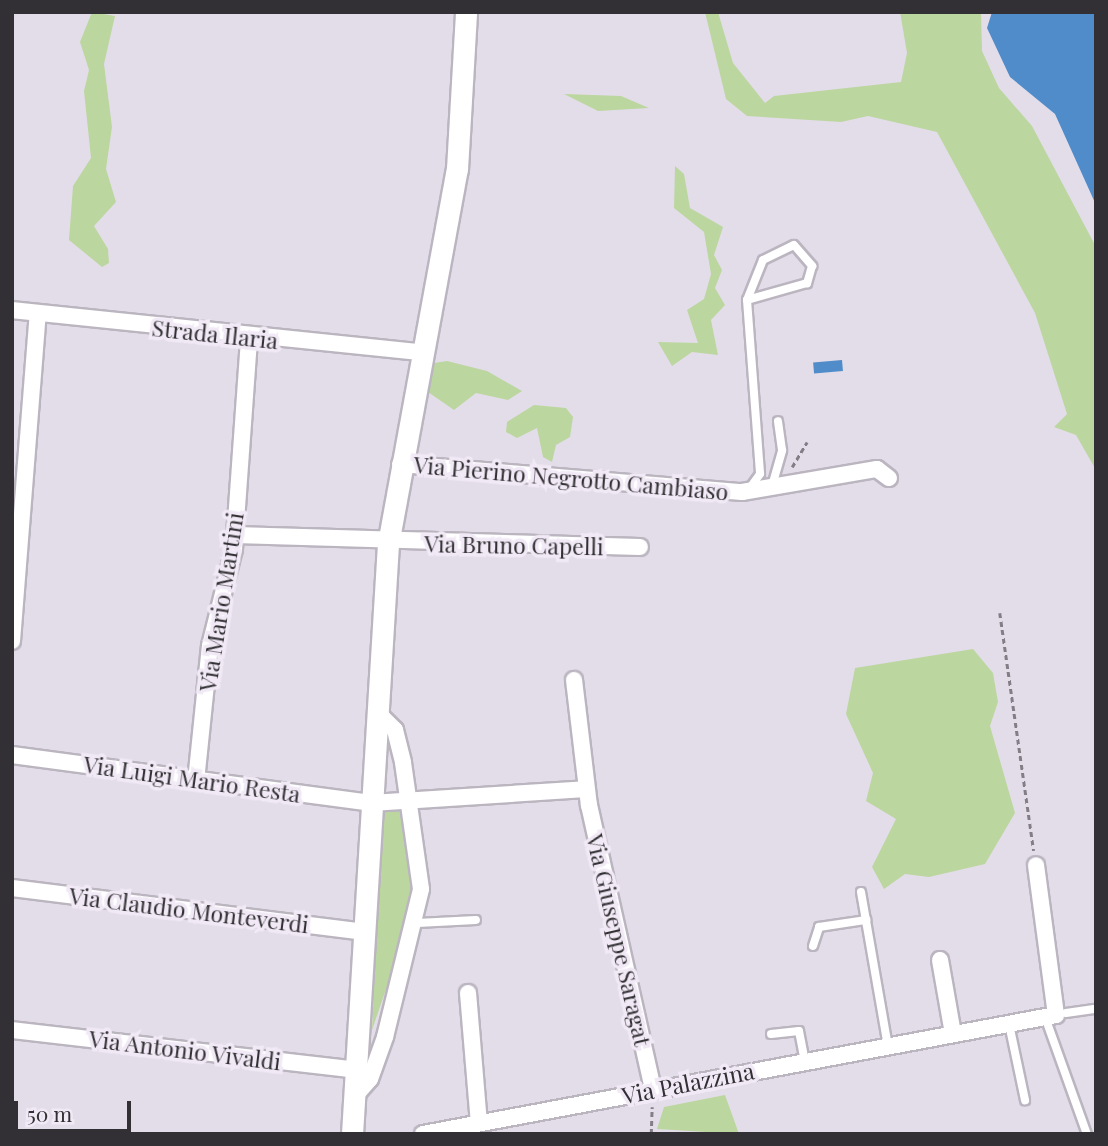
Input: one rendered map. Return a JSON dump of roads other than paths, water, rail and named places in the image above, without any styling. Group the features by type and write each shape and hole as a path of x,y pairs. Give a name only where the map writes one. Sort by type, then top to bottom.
{"street":[{"name":"Via Pierino Negrotto Cambiaso","path":"352,1134 388,544 419,352 457,169 466,12"},
{"name":"Strada Ilaria","path":"12,310 249,339 419,352"},
{"path":"12,641 38,314"},
{"name":"Via Mario Martini","path":"196,780 210,646 235,535 249,339"},
{"name":"Via Pierino Negrotto Cambiaso","path":"400,464 742,492 877,469 888,478"},
{"name":"Via Bruno Capelli","path":"235,535 388,544 640,547"},
{"name":"Via Giuseppe Saragat","path":"574,680 586,789 653,1090"},
{"name":"Via Pierino Negrotto Cambiaso","path":"355,1096 370,1079 385,1037 417,923 419,863 411,804 395,730 377,712"},
{"name":"Via Luigi Mario Resta","path":"12,755 371,803"},
{"path":"371,803 411,804 586,789"},
{"path":"1036,865 1057,1015"},
{"name":"Via Claudio Monteverdi","path":"12,888 365,935"},
{"path":"940,960 953,1034"},
{"path":"468,993 479,1123"},
{"name":"Via Palazzina","path":"423,1134 1057,1015"},
{"name":"Via Antonio Vivaldi","path":"12,1030 357,1070"}],"lane":[{"path":"742,492 760,474 747,300 763,260 782,247 805,252 812,266 807,283 747,300"},
{"path":"775,488 780,463 778,421"},
{"path":"861,892 888,1046"},
{"path":"417,923 475,920"},
{"path":"813,946 819,927 866,920"},
{"path":"1087,1134 1057,1015 1096,1009"},
{"path":"1009,1024 1025,1100"},
{"path":"771,1034 799,1031 805,1061"}],"water":[{"path":"992,12 1096,12 1096,205 1055,114 1010,77 987,28"},
{"path":"842,360 843,371 814,373 813,363"}]}
